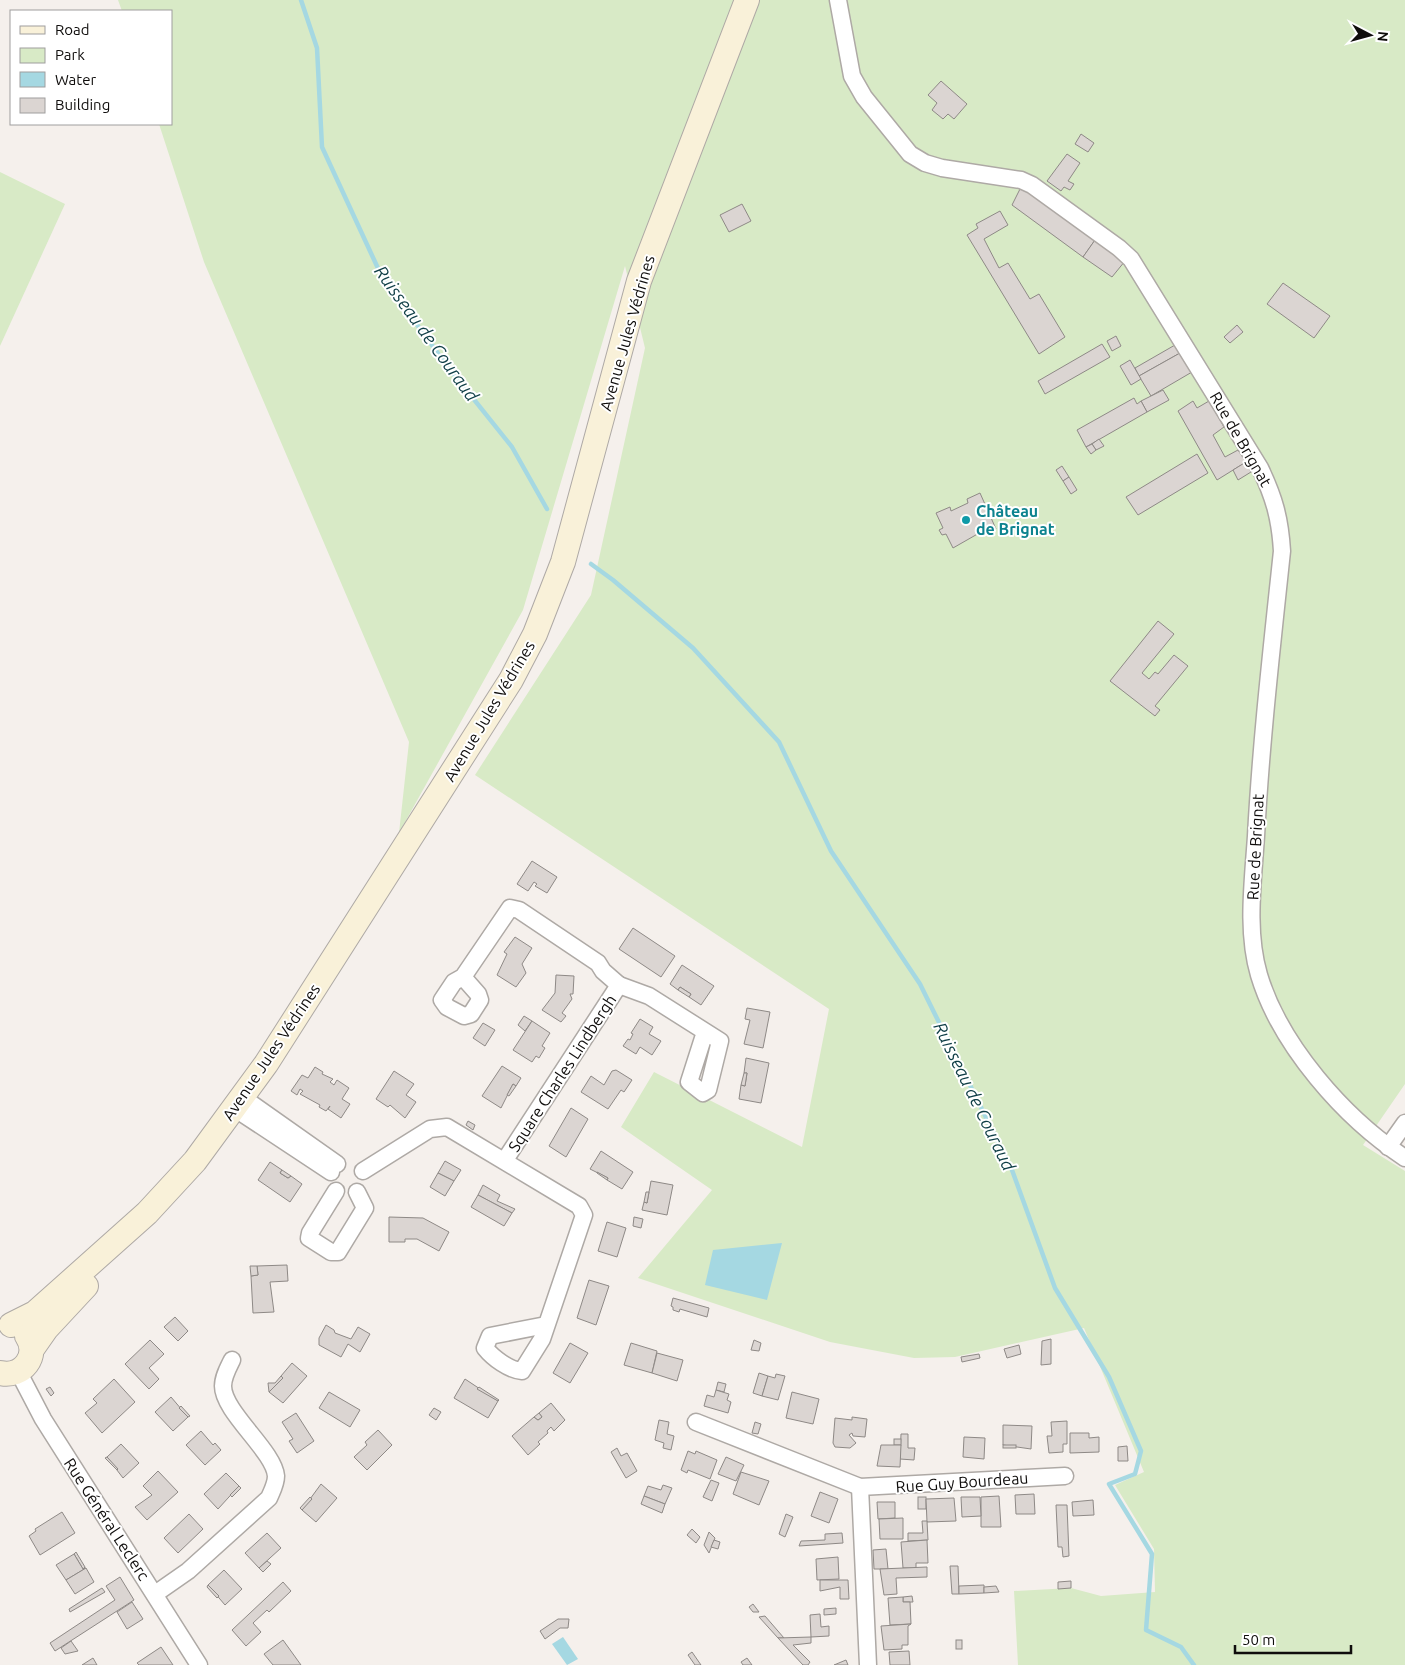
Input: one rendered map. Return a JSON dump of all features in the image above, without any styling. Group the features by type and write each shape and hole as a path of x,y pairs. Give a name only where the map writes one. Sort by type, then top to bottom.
{"main road":[{"name":"Avenue Jules Védrines","path":"6,1326 35,1313 147,1213 195,1162 266,1064 511,680 535,634 560,571 576,519 639,281 747,0"},
{"name":"Avenue Jules Védrines","path":"5,1373 28,1362 32,1349 46,1329 120,1249 147,1213"},
{"path":"6,1326 26,1333 32,1349"}],"street":[{"name":"Rue de Brignat","path":"838,0 852,76 864,97 910,154 925,163 942,168 1021,180 1032,185 1119,248 1136,268 1267,482 1274,497 1280,523 1282,551 1260,752 1252,896 1253,945 1259,976 1291,1042 1331,1094 1363,1126 1388,1147 1405,1158"},
{"name":"Square Charles Lindbergh","path":"463,977 510,908 519,910 598,963 603,971 619,985 649,996 706,1032"},
{"name":"Square Charles Lindbergh","path":"505,1160 619,985"},
{"path":"238,1103 334,1168"},
{"path":"1388,1147 1405,1123"},
{"path":"363,1171 430,1129 447,1128 505,1160 579,1206 584,1215 546,1325"},
{"path":"351,1161 363,1171 364,1182 358,1192 346,1195 336,1191 330,1180 334,1168 351,1161"},
{"path":"336,1191 310,1233 309,1238 331,1252 338,1252 365,1208 358,1192"},
{"path":"155,1594 188,1571 269,1498 274,1488 276,1475 270,1463 227,1400 223,1386 232,1360"},
{"name":"Rue Général Leclerc","path":"5,1373 43,1418 199,1665"},
{"name":"Rue Guy Bourdeau","path":"696,1422 860,1487 1065,1476"},
{"path":"860,1487 868,1665"}],"green space":[{"path":"118,0 1405,0 1405,1084 1363,1145 1405,1171 1405,1665 1018,1665 1014,1591 1071,1588 1101,1596 1155,1592 1154,1549 1115,1485 1144,1472 1084,1328 955,1357 914,1358 830,1342 638,1278 712,1190 621,1127 654,1072 802,1147 829,1009 475,775 591,595 645,348 625,266 523,610 399,833 409,742 204,262 159,125 172,125 172,10 122,10"},
{"path":"0,172 65,204 0,346"}],"water":[{"path":"782,1243 767,1300 705,1285 713,1250"},
{"path":"563,1637 578,1659 567,1665 552,1644"}],"building":[{"path":"941,81 967,104 954,119 948,114 943,119 932,110 937,103 928,95"},
{"path":"1081,134 1094,143 1088,152 1075,144"},
{"path":"1067,154 1080,163 1068,181 1074,184 1070,190 1064,187 1061,191 1047,181"},
{"path":"1021,187 1095,240 1083,257 1012,205"},
{"path":"742,204 751,221 729,232 720,215"},
{"path":"1000,211 1008,225 984,239 999,268 1008,263 1030,299 1039,294 1065,337 1039,354 967,235 978,228 976,224"},
{"path":"1095,240 1125,261 1112,277 1083,257"},
{"path":"1283,283 1330,316 1314,338 1267,304"},
{"path":"1237,325 1243,332 1230,343 1224,337"},
{"path":"1116,336 1121,346 1112,351 1107,341"},
{"path":"1102,344 1110,357 1045,394 1038,381"},
{"path":"1175,345 1180,353 1139,376 1135,368"},
{"path":"1180,353 1192,372 1151,396 1139,376"},
{"path":"1130,360 1141,379 1131,385 1120,366"},
{"path":"1163,390 1169,400 1147,412 1141,401"},
{"path":"1134,398 1137,404 1141,401 1147,412 1086,447 1077,430"},
{"path":"1193,401 1197,408 1209,401 1224,427 1213,435 1225,457 1238,450 1246,462 1217,480 1178,411"},
{"path":"1099,439 1104,446 1096,450 1092,444"},
{"path":"1092,444 1096,450 1091,454 1086,447"},
{"path":"1197,454 1208,473 1138,515 1126,497"},
{"path":"1246,462 1251,472 1238,480 1233,470"},
{"path":"1062,466 1069,477 1063,481 1056,470"},
{"path":"1069,477 1077,490 1071,494 1063,481"},
{"name":"Château de Brignat","path":"980,493 996,529 983,535 981,532 953,548 946,534 942,535 939,530 943,528 936,513 950,507 951,511 968,503 967,499"},
{"path":"1158,621 1174,634 1142,673 1149,679 1155,672 1158,674 1174,655 1188,666 1155,706 1160,710 1155,716 1110,681"},
{"path":"532,861 557,877 547,893 535,886 537,884 534,882 528,891 517,884"},
{"path":"633,928 675,956 661,977 619,949"},
{"path":"515,937 532,948 522,964 526,973 516,987 497,975 507,954 504,952"},
{"path":"682,965 714,986 701,1005 689,997 691,994 680,987 678,990 670,984"},
{"path":"556,975 574,976 573,994 570,994 572,999 562,1013 566,1016 561,1022 542,1010 555,993"},
{"path":"680,987 691,994 689,997 678,990"},
{"path":"747,1008 770,1012 763,1048 744,1044 750,1020 745,1019"},
{"path":"524,1016 532,1021 525,1031 518,1025"},
{"path":"640,1019 653,1027 649,1034 661,1041 652,1055 640,1047 636,1054 623,1046 628,1039 630,1040 633,1034 631,1033"},
{"path":"532,1021 550,1033 542,1046 545,1048 539,1058 536,1056 532,1062 513,1050"},
{"path":"483,1023 495,1030 485,1046 473,1038"},
{"path":"746,1058 769,1063 761,1103 739,1099 741,1085 745,1086 747,1073 744,1073"},
{"path":"502,1066 521,1078 516,1086 513,1084 501,1108 482,1096"},
{"path":"315,1067 323,1072 322,1074 333,1079 330,1082 334,1085 337,1080 349,1088 342,1099 350,1104 341,1118 328,1109 330,1106 326,1111 319,1107 320,1105 300,1094 303,1091 300,1089 297,1095 291,1091 302,1075 308,1078"},
{"path":"616,1070 632,1080 624,1092 621,1090 608,1109 581,1092 591,1076 604,1085 612,1071"},
{"path":"394,1071 414,1084 406,1095 416,1102 405,1118 390,1105 388,1107 376,1099"},
{"path":"744,1073 747,1073 745,1086 741,1085"},
{"path":"513,1084 516,1086 509,1096 507,1095"},
{"path":"571,1108 588,1119 566,1157 549,1146"},
{"path":"468,1121 475,1125 473,1130 466,1125"},
{"path":"601,1151 633,1172 622,1189 607,1180 608,1178 590,1169"},
{"path":"445,1161 461,1170 454,1181 438,1173"},
{"path":"270,1162 282,1170 280,1173 288,1178 291,1176 302,1184 290,1202 258,1180"},
{"path":"282,1170 291,1176 288,1178 280,1173"},
{"path":"438,1173 454,1181 445,1196 430,1187"},
{"path":"597,1173 608,1178 607,1180"},
{"path":"651,1181 673,1185 667,1215 642,1210 644,1202 647,1203"},
{"path":"483,1185 500,1195 497,1201 515,1209 512,1213 478,1195"},
{"path":"646,1192 649,1192 647,1203 644,1202"},
{"path":"478,1195 512,1213 504,1226 471,1207"},
{"path":"389,1217 423,1218 449,1232 439,1251 417,1239 405,1239 405,1242 389,1242"},
{"path":"634,1217 643,1219 641,1228 633,1226"},
{"path":"607,1222 626,1228 617,1257 598,1251"},
{"path":"287,1265 288,1281 270,1282 274,1312 253,1313 251,1276 258,1275 257,1266"},
{"path":"250,1266 257,1266 258,1275 251,1276"},
{"path":"589,1280 609,1286 596,1325 577,1318"},
{"path":"673,1298 709,1308 707,1317 680,1309 679,1312 673,1310 671,1306"},
{"path":"175,1317 188,1331 178,1341 164,1327"},
{"path":"326,1325 334,1330 335,1333 351,1339 358,1327 370,1334 360,1352 348,1344 341,1357 319,1345 319,1338"},
{"path":"1051,1339 1051,1364 1041,1365 1042,1341"},
{"path":"150,1340 164,1354 149,1368 159,1379 149,1389 125,1364"},
{"path":"754,1340 761,1343 759,1351 751,1350"},
{"path":"570,1343 588,1353 570,1383 553,1373"},
{"path":"631,1343 657,1351 652,1373 624,1365"},
{"path":"1019,1345 1021,1354 1007,1358 1004,1349"},
{"path":"657,1353 683,1360 677,1381 652,1373"},
{"path":"979,1354 980,1358 962,1362 961,1357"},
{"path":"292,1363 307,1376 283,1403 269,1392 283,1378 281,1376"},
{"path":"759,1373 768,1376 762,1396 753,1393"},
{"path":"776,1374 785,1376 778,1400 762,1396 768,1376 775,1378"},
{"path":"281,1376 283,1378 269,1392 268,1383 275,1383"},
{"path":"114,1379 135,1402 102,1433 85,1413 97,1403 93,1399"},
{"path":"465,1379 498,1401 488,1418 454,1398"},
{"path":"718,1382 726,1384 724,1392 716,1390"},
{"path":"50,1387 54,1393 51,1396 46,1389"},
{"path":"479,1387 499,1400 477,1389"},
{"path":"716,1390 729,1394 727,1400 731,1402 728,1413 704,1406 707,1395 714,1397"},
{"path":"329,1392 360,1410 350,1427 319,1408"},
{"path":"792,1392 819,1399 813,1424 786,1418"},
{"path":"171,1397 188,1417 173,1431 155,1412"},
{"path":"551,1403 565,1420 554,1431 551,1427 547,1431 548,1433 538,1442 540,1444 528,1455 512,1436 534,1417 538,1420 542,1417 539,1413"},
{"path":"181,1406 190,1416 188,1417 179,1408"},
{"path":"434,1408 441,1412 436,1420 429,1415"},
{"path":"296,1413 314,1441 297,1453 289,1441 293,1439 282,1422"},
{"path":"539,1413 542,1417 538,1420 534,1417"},
{"path":"852,1417 867,1419 865,1437 853,1436 852,1433 849,1435 856,1443 850,1448 835,1447 833,1443 835,1418 852,1420"},
{"path":"659,1420 669,1422 667,1434 674,1436 671,1450 663,1448 664,1443 655,1440"},
{"path":"1067,1421 1067,1444 1063,1444 1063,1452 1049,1453 1047,1436 1052,1436 1051,1422"},
{"path":"755,1422 761,1424 758,1434 752,1433"},
{"path":"1003,1425 1032,1426 1031,1449 1003,1445"},
{"path":"378,1430 392,1445 367,1470 354,1457 367,1445 365,1442"},
{"path":"201,1431 213,1445 215,1443 221,1450 205,1465 186,1445"},
{"path":"1070,1433 1089,1433 1089,1438 1099,1437 1099,1452 1070,1453"},
{"path":"901,1434 908,1434 908,1448 915,1448 914,1460 900,1459"},
{"path":"964,1437 985,1438 984,1459 963,1457"},
{"path":"894,1439 901,1439 901,1445 894,1445"},
{"path":"121,1444 139,1463 123,1478 107,1457"},
{"path":"881,1445 901,1445 900,1467 877,1466"},
{"path":"1003,1445 1016,1445 1016,1448 1003,1448"},
{"path":"1127,1446 1128,1461 1118,1461 1118,1447"},
{"path":"617,1448 621,1456 627,1453 637,1471 626,1478 611,1452"},
{"path":"688,1451 695,1454 696,1451 717,1460 710,1479 688,1470 687,1473 681,1470"},
{"path":"107,1457 118,1469 117,1470 105,1458"},
{"path":"726,1457 744,1465 736,1481 718,1474"},
{"path":"158,1471 178,1492 147,1520 135,1507 152,1495 143,1486"},
{"path":"741,1472 769,1481 759,1505 733,1494"},
{"path":"226,1473 239,1486 218,1509 204,1494"},
{"path":"711,1480 719,1483 712,1501 703,1497"},
{"path":"321,1484 337,1498 316,1522 302,1510"},
{"path":"663,1485 672,1488 665,1504 644,1496 648,1486 661,1490"},
{"path":"239,1486 241,1488 232,1497 230,1495"},
{"path":"820,1492 838,1499 829,1523 811,1516"},
{"path":"1034,1494 1035,1514 1016,1514 1015,1495"},
{"path":"644,1496 665,1504 662,1513 641,1504"},
{"path":"999,1496 1001,1527 981,1527 981,1497"},
{"path":"310,1497 312,1499 302,1510 300,1508"},
{"path":"918,1497 926,1497 926,1509 918,1509"},
{"path":"961,1497 980,1497 981,1516 962,1517"},
{"path":"954,1498 956,1521 927,1522 926,1499"},
{"path":"1093,1500 1094,1515 1073,1516 1072,1502"},
{"path":"877,1502 895,1502 895,1518 878,1519"},
{"path":"1056,1505 1067,1505 1069,1556 1063,1557 1062,1547 1058,1547"},
{"path":"62,1512 75,1533 40,1555 29,1536 36,1531 35,1529"},
{"path":"189,1514 203,1529 178,1553 164,1538"},
{"path":"786,1514 793,1517 785,1537 779,1534"},
{"path":"903,1518 903,1539 880,1539 879,1519"},
{"path":"922,1521 927,1521 928,1540 908,1541 908,1533 923,1533"},
{"path":"692,1529 700,1537 696,1543 687,1535"},
{"path":"709,1532 715,1538 709,1553 704,1545"},
{"path":"267,1533 281,1548 259,1568 245,1553"},
{"path":"842,1533 843,1543 799,1546 801,1541 825,1540 825,1534"},
{"path":"714,1540 720,1542 718,1549 711,1547"},
{"path":"927,1540 928,1563 916,1563 916,1568 903,1568 901,1542"},
{"path":"886,1549 888,1569 874,1569 873,1550"},
{"path":"76,1552 85,1567 83,1569 74,1554"},
{"path":"74,1554 83,1569 86,1568 66,1580 56,1565"},
{"path":"838,1557 839,1579 817,1580 816,1559"},
{"path":"267,1561 271,1564 263,1572 259,1568"},
{"path":"950,1566 958,1566 959,1594 952,1594"},
{"path":"927,1567 927,1577 896,1578 897,1594 884,1595 880,1569"},
{"path":"86,1568 94,1582 75,1594 66,1580"},
{"path":"224,1570 242,1589 225,1605 208,1585"},
{"path":"120,1577 134,1600 55,1651 50,1643 115,1600 106,1586"},
{"path":"820,1580 848,1580 849,1599 840,1599 840,1587 820,1591"},
{"path":"1071,1581 1071,1588 1058,1589 1058,1582"},
{"path":"283,1582 291,1591 269,1612 267,1610 253,1623 261,1632 246,1646 232,1630"},
{"path":"208,1585 219,1596 217,1598 207,1587"},
{"path":"984,1585 984,1593 959,1594 959,1586"},
{"path":"996,1586 999,1592 984,1593 984,1587"},
{"path":"102,1588 105,1592 70,1612 69,1609"},
{"path":"912,1596 913,1602 903,1602 903,1597"},
{"path":"903,1597 903,1602 910,1602 911,1624 890,1625 888,1598"},
{"path":"132,1602 143,1619 127,1629 117,1612"},
{"path":"753,1604 759,1612 753,1612 749,1607"},
{"path":"836,1608 836,1614 824,1615 824,1609"},
{"path":"820,1614 821,1627 829,1626 829,1636 811,1637 810,1615"},
{"path":"765,1616 784,1638 778,1638 759,1617"},
{"path":"558,1619 569,1619 568,1628 560,1628 545,1639 540,1631"},
{"path":"911,1624 908,1626 908,1645 902,1645 902,1649 884,1650 881,1626"},
{"path":"811,1637 811,1643 793,1645 810,1662 808,1665 803,1665 778,1638"},
{"path":"283,1640 301,1665 273,1665 264,1654"},
{"path":"956,1640 962,1640 962,1649 956,1649"},
{"path":"71,1641 78,1651 65,1654 61,1648"},
{"path":"161,1647 173,1665 139,1665 137,1663"},
{"path":"909,1651 910,1665 890,1665 889,1652"},
{"path":"692,1652 701,1665 695,1665 688,1655"},
{"path":"93,1658 97,1665 82,1665"},
{"path":"747,1658 752,1665 743,1665 741,1662"},
{"path":"846,1660 848,1665 834,1665"}],"waterway":[{"name":"Ruisseau de Couraud","path":"301,0 317,48 322,147 382,277 448,367 512,447 547,509"},
{"name":"Ruisseau de Couraud","path":"591,564 613,580 693,648 779,742 831,851 920,984 1012,1170 1055,1288 1109,1377 1141,1451 1135,1474 1109,1484 1152,1554 1146,1630 1181,1647 1194,1665"}],"place":[{"name":"Château de Brignat","path":"966,520"}]}
